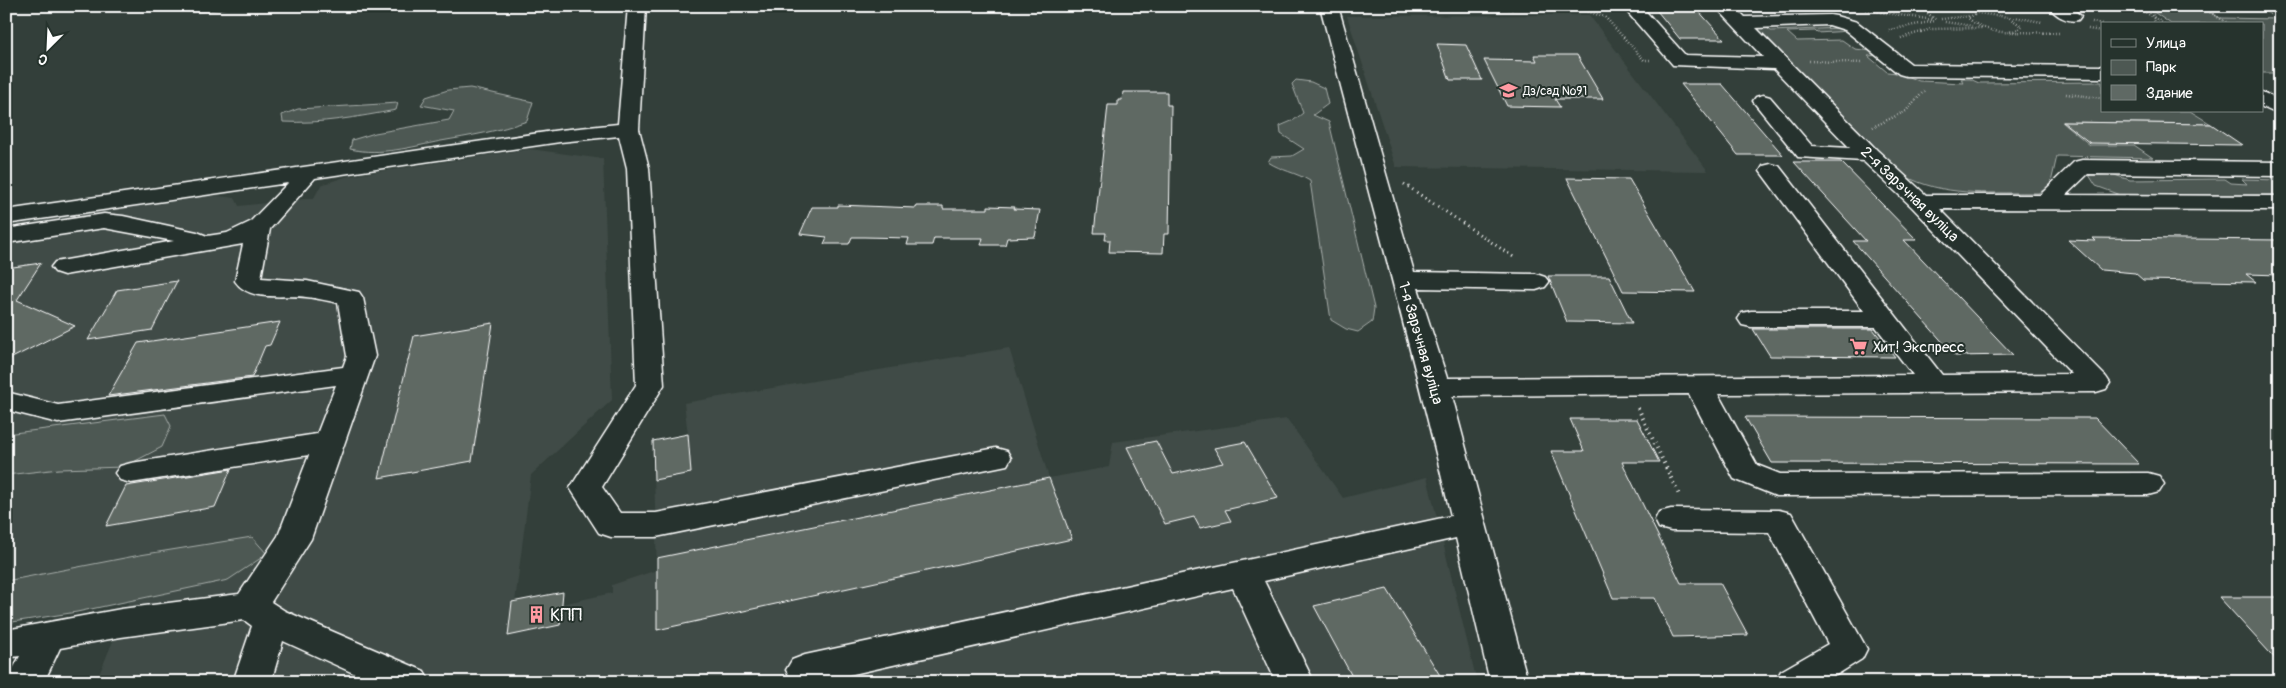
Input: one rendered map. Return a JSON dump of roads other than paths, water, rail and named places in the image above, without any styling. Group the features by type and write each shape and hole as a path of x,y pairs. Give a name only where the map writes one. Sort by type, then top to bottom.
{"street":[{"path":"637,6 628,129 638,168 650,385 586,488 611,525 656,525 996,458"},
{"name":"1-я Зарэчная вуліца","path":"1329,6 1403,280 1435,387 1510,682"},
{"path":"1631,6 1680,61 1777,61"},
{"name":"2-я Зарэчная вуліца","path":"1724,6 1862,147 1920,202 2096,383 1934,384"},
{"path":"1815,6 1830,20"},
{"path":"2057,6 2070,23"},
{"path":"1741,23 1830,20 1851,26 1906,70 2101,72"},
{"path":"2264,99 2280,109"},
{"path":"1763,101 1806,152 1862,147"},
{"path":"6,216 560,136 628,129"},
{"path":"2046,202 2082,167 2280,169"},
{"path":"1770,171 1934,384"},
{"path":"64,267 234,239 258,227 308,173"},
{"path":"1920,202 2280,203"},
{"path":"6,236 104,221 123,223 213,242"},
{"path":"252,682 261,613 294,539 361,356 350,298 307,289 258,287 248,281 258,227"},
{"path":"1403,280 1536,282"},
{"path":"1751,319 1885,319"},
{"path":"6,401 58,414 354,374"},
{"path":"1698,384 1745,472 1776,485 2148,484"},
{"path":"1435,387 1934,384"},
{"path":"131,473 329,442"},
{"path":"1681,520 1779,521 1849,649 1794,682"},
{"path":"805,670 1470,523"},
{"path":"1243,573 1295,682"},
{"path":"6,644 121,623 261,613 411,682"},
{"path":"25,682 48,636"}],"place":[{"name":"Дз/сад №91","path":"1509,91"},
{"name":"Хит! Экспресс","path":"1859,347"},
{"name":"КПП","path":"536,615"}]}
